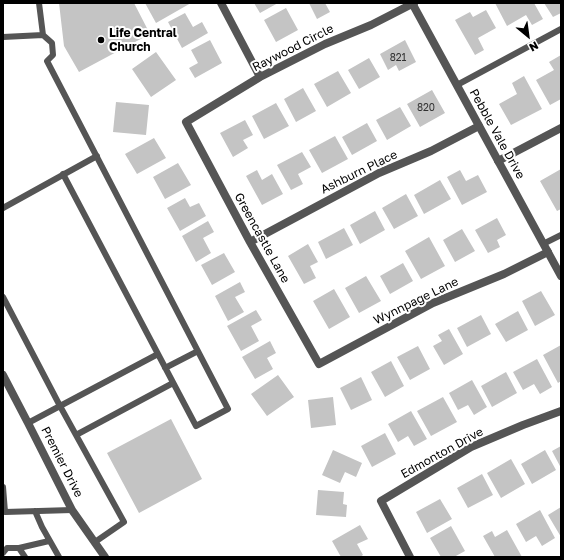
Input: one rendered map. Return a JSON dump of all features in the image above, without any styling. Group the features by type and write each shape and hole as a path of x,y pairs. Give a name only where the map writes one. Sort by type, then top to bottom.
{"street":[{"path":"220,3 260,77"},
{"name":"Raywood Circle","path":"186,122 260,77 325,44 371,25 413,3"},
{"name":"Pebble Vale Drive","path":"413,3 561,276"},
{"name":"Greencastle Lane","path":"186,122 250,242 319,364"},
{"name":"Ashburn Place","path":"250,242 379,173 431,151 479,126"},
{"path":"498,161 561,128"},
{"name":"Wynnpage Lane","path":"319,364 433,303 504,274 548,252"},
{"name":"Premier Drive","path":"3,375 72,510 105,557"},
{"name":"Edmonton Drive","path":"410,557 381,502 471,447 561,411"}],"lane":[{"path":"39,3 43,35 52,43 54,54 47,61 228,409 196,426 63,174"},
{"path":"457,85 561,29"},
{"path":"3,37 43,35"},
{"path":"3,208 96,156"},
{"path":"543,244 561,235"},
{"path":"3,297 60,406 124,522 94,542"},
{"path":"166,368 198,351"},
{"path":"28,423 158,354"},
{"path":"76,435 173,383"},
{"path":"3,487 5,512 72,510"},
{"path":"36,510 42,527 59,557"},
{"path":"3,553 7,548 19,548 49,541"},
{"path":"19,548 25,557"}],"building":[{"name":"Life Central Church","path":"59,3 134,3 150,34 79,72 64,46"},
{"path":"145,3 191,3 156,23"},
{"path":"254,3 278,3 260,13"},
{"path":"309,3 325,3 330,12 317,19"},
{"path":"495,3 534,3 543,19 532,25 526,15 507,26"},
{"path":"544,3 561,3 561,13 553,17"},
{"path":"286,8 298,30 276,42 264,20"},
{"path":"486,10 496,28 478,38 484,50 475,55 455,20 470,12 473,17"},
{"path":"185,13 193,27 202,22 208,33 182,48 168,22"},
{"path":"210,40 222,63 195,78 189,68 198,63 191,50"},
{"path":"405,40 416,62 399,71 396,65 388,70 380,54"},
{"path":"156,52 176,80 151,97 132,69"},
{"path":"561,55 561,99 550,105 536,80 554,70 549,62"},
{"path":"369,58 380,77 359,89 348,70"},
{"path":"338,71 351,93 327,107 314,84"},
{"path":"524,76 542,109 511,125 499,104 517,94 512,83"},
{"path":"303,88 316,111 296,122 284,99"},
{"path":"432,90 445,113 420,127 407,104"},
{"path":"116,102 149,105 146,135 113,132"},
{"path":"276,103 289,126 264,139 252,116"},
{"path":"400,107 411,126 387,140 376,120"},
{"path":"245,120 253,135 243,140 248,148 233,157 220,133"},
{"path":"367,123 377,141 352,155 342,137"},
{"path":"335,136 348,159 322,173 309,150"},
{"path":"154,138 166,158 137,174 125,154"},
{"path":"302,152 311,167 298,174 303,184 291,190 277,165"},
{"path":"178,163 191,185 165,199 153,177"},
{"path":"561,169 561,209 557,211 540,181"},
{"path":"257,170 262,180 272,174 283,194 262,205 246,176"},
{"path":"460,170 466,181 478,175 487,192 462,205 447,177"},
{"path":"440,180 451,199 424,214 414,195"},
{"path":"406,194 418,216 394,229 382,208"},
{"path":"185,198 190,207 199,203 206,216 180,231 167,208"},
{"path":"375,211 385,230 360,244 350,225"},
{"path":"497,218 506,235 497,240 500,247 488,253 475,230"},
{"path":"208,221 214,232 203,238 211,253 196,262 182,236"},
{"path":"344,228 353,245 326,259 318,242"},
{"path":"462,229 475,251 455,262 443,240"},
{"path":"429,237 445,266 421,279 405,251"},
{"path":"308,244 318,262 310,266 316,278 304,284 288,256"},
{"path":"224,253 235,272 212,285 201,265"},
{"path":"403,263 413,281 390,294 380,276"},
{"path":"366,276 381,301 359,313 345,288"},
{"path":"240,282 245,292 235,297 244,312 228,321 215,296"},
{"path":"334,289 350,317 329,329 313,301"},
{"path":"541,291 555,315 535,326 522,301"},
{"path":"256,310 262,320 251,326 259,341 241,351 227,326"},
{"path":"518,311 528,330 506,342 495,324"},
{"path":"481,315 491,334 467,347 457,328"},
{"path":"449,329 463,354 444,365 433,346 442,341 438,335"},
{"path":"270,341 276,353 267,358 273,369 255,379 242,357"},
{"path":"561,345 561,381 558,383 543,355"},
{"path":"418,346 430,369 410,380 397,357"},
{"path":"537,359 552,387 540,394 534,384 523,390 513,372"},
{"path":"391,361 404,386 385,397 371,372"},
{"path":"506,372 517,393 492,407 481,386"},
{"path":"278,375 294,397 267,416 251,394"},
{"path":"361,377 372,400 351,410 340,388"},
{"path":"472,380 487,407 474,415 468,405 458,410 449,393"},
{"path":"333,397 336,425 311,428 308,400"},
{"path":"443,397 457,422 431,436 417,411"},
{"path":"411,411 427,439 414,446 408,436 398,442 388,424"},
{"path":"171,419 202,479 139,513 107,453"},
{"path":"385,433 396,454 372,467 361,446"},
{"path":"561,446 561,468 552,451"},
{"path":"333,450 362,463 356,477 345,472 340,483 322,475"},
{"path":"545,450 556,470 532,484 521,464"},
{"path":"511,459 525,484 501,498 487,473"},
{"path":"482,474 493,495 468,508 457,488"},
{"path":"318,490 344,492 343,504 347,505 346,517 316,515"},
{"path":"440,499 452,519 427,533 416,512"},
{"path":"561,507 561,537 548,515"},
{"path":"540,510 555,538 542,546 536,536 526,542 516,524"},
{"path":"360,525 368,539 357,544 363,555 360,557 341,557 332,541"},
{"path":"451,526 465,551 454,557 441,557 430,538"},
{"path":"507,530 522,557 495,557 483,536 492,531 495,537"}],"place":[{"name":"Life Central Church","path":"101,40"}]}
